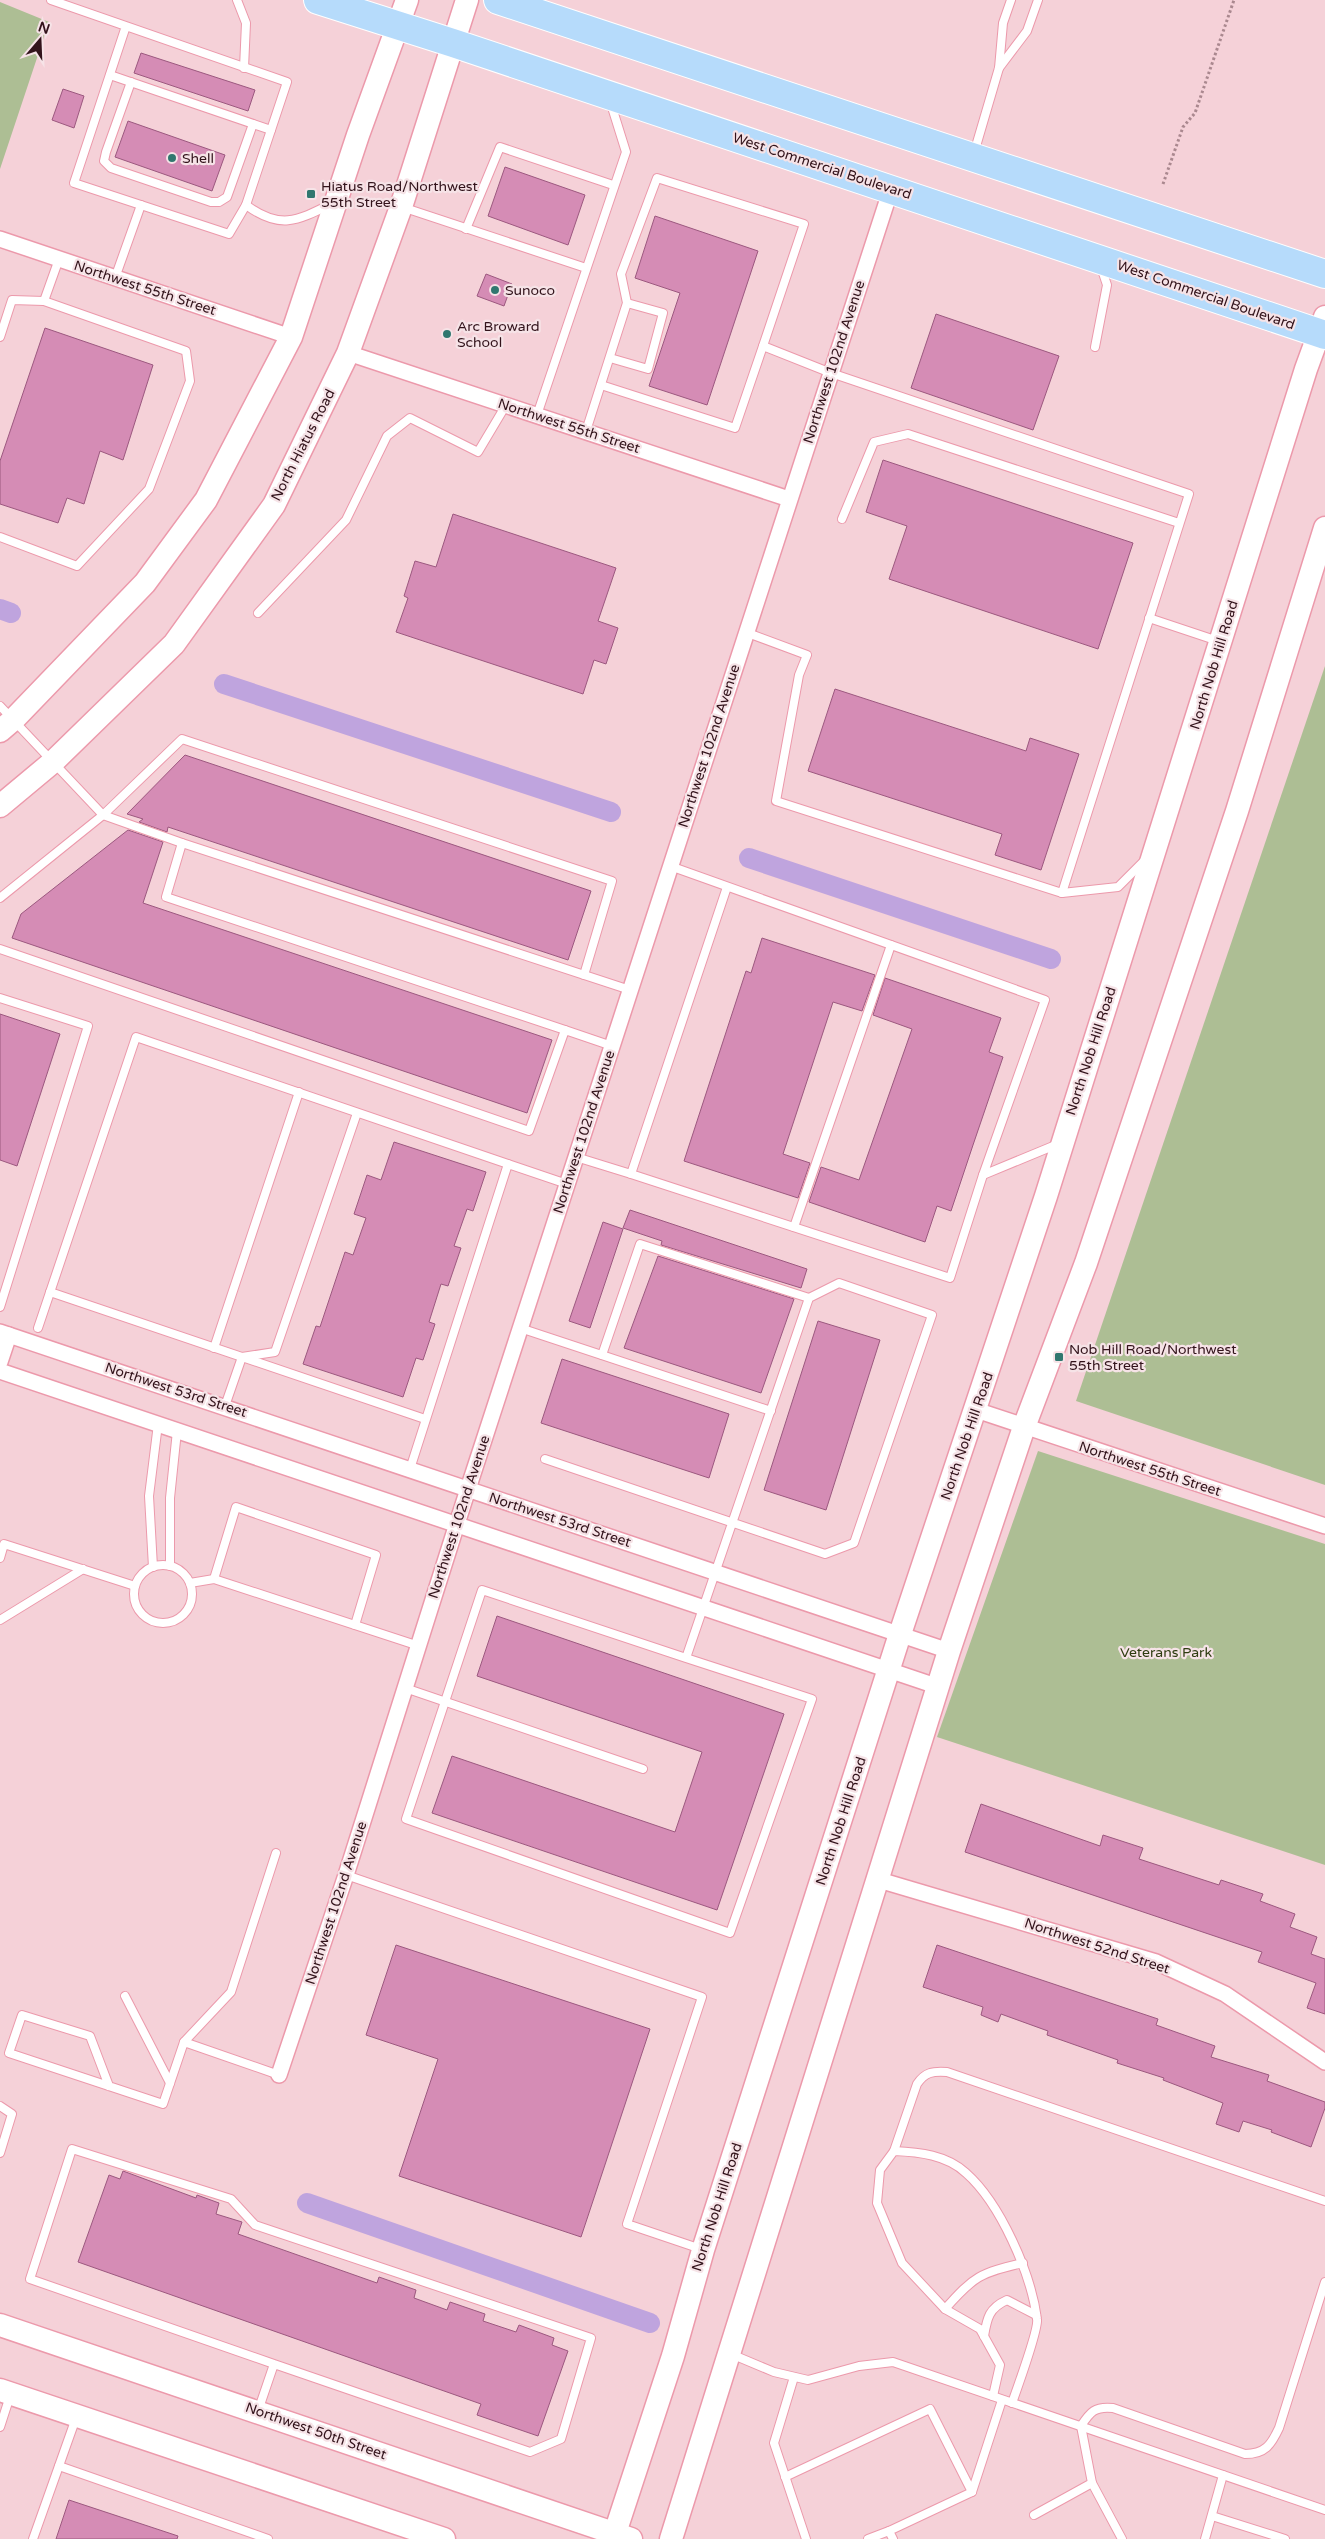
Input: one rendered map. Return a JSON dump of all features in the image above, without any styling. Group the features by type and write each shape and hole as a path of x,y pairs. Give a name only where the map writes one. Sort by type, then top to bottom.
{"highway":[{"name":"West Commercial Boulevard","path":"318,0 453,43 1098,258 1323,328"},
{"path":"498,0 1325,274"}],"main road":[{"path":"5,719 145,583 206,500 291,336 335,202 408,0"},
{"name":"North Hiatus Road","path":"0,806 54,761 180,636 274,505 348,353 401,207 467,0"},
{"name":"North Nob Hill Road","path":"620,2537 703,2250 900,1634 976,1410 1062,1142 1306,369 1323,328"},
{"path":"671,2539 879,1880 949,1651 1024,1427 1092,1245 1237,811 1325,528"},
{"name":"Northwest 50th Street","path":"0,2325 258,2411 620,2537"},
{"path":"5,2392 444,2539"}],"street":[{"name":"Northwest 102nd Avenue","path":"279,2075 346,1875 456,1525 745,632 891,189"},
{"name":"Northwest 55th Street","path":"0,239 291,336"},
{"name":"Northwest 55th Street","path":"348,353 789,498"},
{"name":"Northwest 53rd Street","path":"4,1333 949,1651"},
{"path":"0,1362 4,1333"},
{"path":"0,1371 939,1687"},
{"name":"Northwest 55th Street","path":"976,1410 1325,1526"},
{"name":"Northwest 52nd Street","path":"879,1880 1156,1962 1224,1994 1325,2062"}],"lane":[{"path":"51,0 126,26 244,68 287,82 246,205 229,234 74,183 126,26"},
{"path":"237,0 246,23 244,68"},
{"path":"972,157 999,68 1003,23 1011,0"},
{"path":"999,68 1027,31 1038,0"},
{"path":"110,75 271,130"},
{"path":"131,82 104,161 110,168 211,202 219,202 227,197 253,124"},
{"path":"537,415 613,185 626,152 609,95"},
{"path":"466,228 500,147 613,185"},
{"path":"586,431 627,303 621,274 657,178 804,224 735,428 601,385"},
{"path":"246,205 259,215 274,221 291,221 335,202"},
{"path":"115,278 141,205"},
{"path":"401,207 586,268"},
{"path":"1095,347 1107,285 1098,258"},
{"path":"44,300 59,259"},
{"path":"0,337 12,300 44,300 186,351 190,381 149,489 77,566 0,537"},
{"path":"610,358 648,369 663,313 627,303"},
{"path":"763,346 831,373 1189,494 1062,894"},
{"path":"258,613 346,520 387,436 410,418 478,452 506,405"},
{"path":"842,519 874,442 908,434 1179,523"},
{"path":"1149,618 1221,642"},
{"path":"745,632 807,655 799,675 776,800 1062,894 1118,887 1154,850"},
{"path":"5,719 54,761 103,815 630,990"},
{"path":"0,898 103,815 182,739 612,881 584,975"},
{"path":"182,842 166,896 612,1046"},
{"path":"576,1157 950,1278 983,1174 1045,1000 670,866"},
{"path":"631,1174 727,887"},
{"path":"794,1227 891,945"},
{"path":"0,949 530,1131 565,1030"},
{"path":"0,998 88,1026 0,1307"},
{"path":"38,1328 136,1037 567,1184"},
{"path":"214,1348 299,1092"},
{"path":"242,1357 275,1352 357,1112"},
{"path":"983,1174 1062,1142"},
{"path":"410,1469 508,1164"},
{"path":"545,1459 825,1554 854,1543 932,1315 839,1283 809,1298 640,1244 602,1355"},
{"path":"50,1292 426,1419"},
{"path":"686,1658 809,1298"},
{"path":"520,1328 771,1411"},
{"path":"225,1406 242,1357"},
{"path":"153,1567 149,1496 158,1424"},
{"path":"170,1566 170,1498 177,1431"},
{"path":"214,1579 236,1507 376,1555 355,1625"},
{"path":"0,1558 4,1544 136,1586"},
{"path":"170,1566 186,1575 190,1583 192,1601 182,1616 165,1623 156,1622 141,1612 136,1604 136,1586 145,1571 153,1567 170,1566"},
{"path":"0,1620 83,1569"},
{"path":"190,1583 214,1579 419,1646"},
{"path":"482,1590 686,1658 812,1699 730,1933 406,1819 482,1590"},
{"path":"405,1688 644,1770"},
{"path":"109,2086 90,2036 22,2015 9,2054 163,2104 184,2042 230,1992 276,1853"},
{"path":"346,1875 702,1997 627,2224 703,2250"},
{"path":"125,1996 170,2083"},
{"path":"184,2042 279,2075"},
{"path":"993,2396 1000,2365 980,2329 945,2309 902,2264 877,2203 880,2170 894,2151 916,2084 924,2075 931,2072 948,2072 1325,2201"},
{"path":"0,2106 12,2114 0,2153"},
{"path":"72,2149 231,2199 255,2225 591,2338 561,2439 530,2452 274,2364 30,2279 72,2149"},
{"path":"894,2151 934,2156 966,2172 993,2204 1023,2263 1038,2320 1012,2403"},
{"path":"945,2309 963,2288 981,2274 1023,2263"},
{"path":"1122,2539 1092,2483 1080,2426 1090,2412 1095,2408 1113,2408 1245,2454 1262,2452 1269,2447 1279,2428 1325,2282"},
{"path":"984,2336 990,2312 996,2305 1007,2300 1036,2315"},
{"path":"729,2353 774,2372 808,2380 859,2366 893,2362 1325,2510"},
{"path":"258,2411 274,2364"},
{"path":"794,2377 774,2443 806,2539"},
{"path":"0,2427 5,2392"},
{"path":"868,2539 972,2492 1002,2400"},
{"path":"785,2477 930,2409 972,2492"},
{"path":"33,2539 77,2416"},
{"path":"59,2466 268,2539"},
{"path":"1205,2539 1223,2475"},
{"path":"1034,2515 1092,2483"},
{"path":"1212,2516 1285,2539"},
{"path":"889,2531 893,2539"}],"path":[{"path":"1163,184 1183,128 1195,113 1234,0"}],"green space":[{"path":"0,2 49,22 0,169"},
{"path":"1325,666 1325,1485 1076,1401"},
{"name":"Veterans Park","path":"1038,1451 1325,1544 1325,1865 937,1737"}],"building":[{"path":"141,53 255,90 248,111 134,73"},
{"path":"63,89 84,96 74,128 52,120"},
{"path":"128,121 225,155 212,191 115,157"},
{"path":"505,167 585,195 568,245 488,216"},
{"path":"655,216 758,251 707,405 649,386 680,293 635,278"},
{"name":"Sunoco","path":"486,274 512,284 504,306 477,296"},
{"path":"936,314 1059,356 1033,430 911,388"},
{"path":"45,328 153,365 123,460 100,451 84,504 67,498 58,523 0,504 0,461"},
{"path":"883,460 1133,543 1098,649 889,579 907,526 866,512"},
{"path":"453,514 616,568 598,621 618,628 606,664 594,660 583,694 396,632 408,598 404,596 415,561 436,567"},
{"path":"835,689 1026,751 1030,738 1079,754 1041,870 995,855 1002,834 808,771"},
{"path":"185,755 591,891 568,960 168,827 167,832 139,822 143,819 127,814"},
{"path":"128,830 163,842 143,903 552,1040 527,1113 12,938 21,914"},
{"path":"762,938 875,975 862,1011 833,1002 783,1154 810,1163 798,1198 684,1161 746,971 751,973"},
{"path":"885,978 1001,1018 989,1052 1003,1057 951,1211 937,1206 925,1242 809,1202 821,1167 859,1180 912,1029 873,1015"},
{"path":"0,1014 60,1034 17,1166 0,1160"},
{"path":"394,1142 486,1172 473,1211 467,1209 454,1246 461,1248 448,1286 441,1284 429,1322 435,1324 423,1360 416,1358 403,1397 303,1364 316,1326 320,1327 345,1252 353,1255 366,1218 354,1214 367,1175 381,1180"},
{"path":"630,1210 807,1269 801,1288 661,1245 662,1241 623,1228"},
{"path":"603,1222 623,1229 590,1328 569,1321"},
{"path":"658,1256 794,1299 761,1393 624,1348"},
{"path":"818,1321 880,1340 826,1510 764,1490"},
{"path":"562,1359 729,1414 709,1478 541,1423"},
{"path":"497,1616 784,1714 717,1910 432,1813 452,1756 675,1832 702,1752 477,1676"},
{"path":"981,1804 1100,1846 1103,1835 1143,1848 1139,1859 1219,1885 1221,1880 1263,1894 1260,1901 1295,1914 1290,1927 1317,1937 1311,1954 1325,1959 1325,2014 1307,2008 1316,1983 1258,1962 1262,1952 965,1852"},
{"path":"396,1945 650,2029 581,2237 399,2176 438,2059 366,2035"},
{"path":"937,1945 1158,2019 1156,2025 1215,2046 1211,2057 1269,2075 1267,2081 1325,2102 1325,2108 1311,2147 1271,2132 1272,2130 1243,2121 1239,2132 1216,2124 1223,2103 1163,2080 1164,2078 1117,2063 1118,2060 1047,2035 1048,2031 1001,2014 998,2022 981,2015 983,2007 923,1987"},
{"path":"123,2171 196,2198 197,2195 219,2203 216,2214 242,2222 238,2234 377,2283 379,2277 416,2290 414,2298 447,2310 450,2302 485,2314 483,2321 516,2332 519,2325 554,2338 552,2345 568,2351 538,2436 477,2415 481,2404 78,2262 109,2175 120,2179"},
{"path":"69,2500 178,2536 177,2539 56,2539"}],"waterway":[{"path":"0,609 11,613"},
{"path":"224,684 611,812"},
{"path":"749,858 1051,959"},
{"path":"307,2203 650,2323"}],"place":[{"name":"Shell","path":"172,158"},
{"name":"Hiatus Road/Northwest 55th Street","path":"311,194"},
{"name":"Sunoco","path":"495,290"},
{"name":"Arc Broward School","path":"447,334"},
{"name":"Nob Hill Road/Northwest 55th Street","path":"1059,1357"}]}
